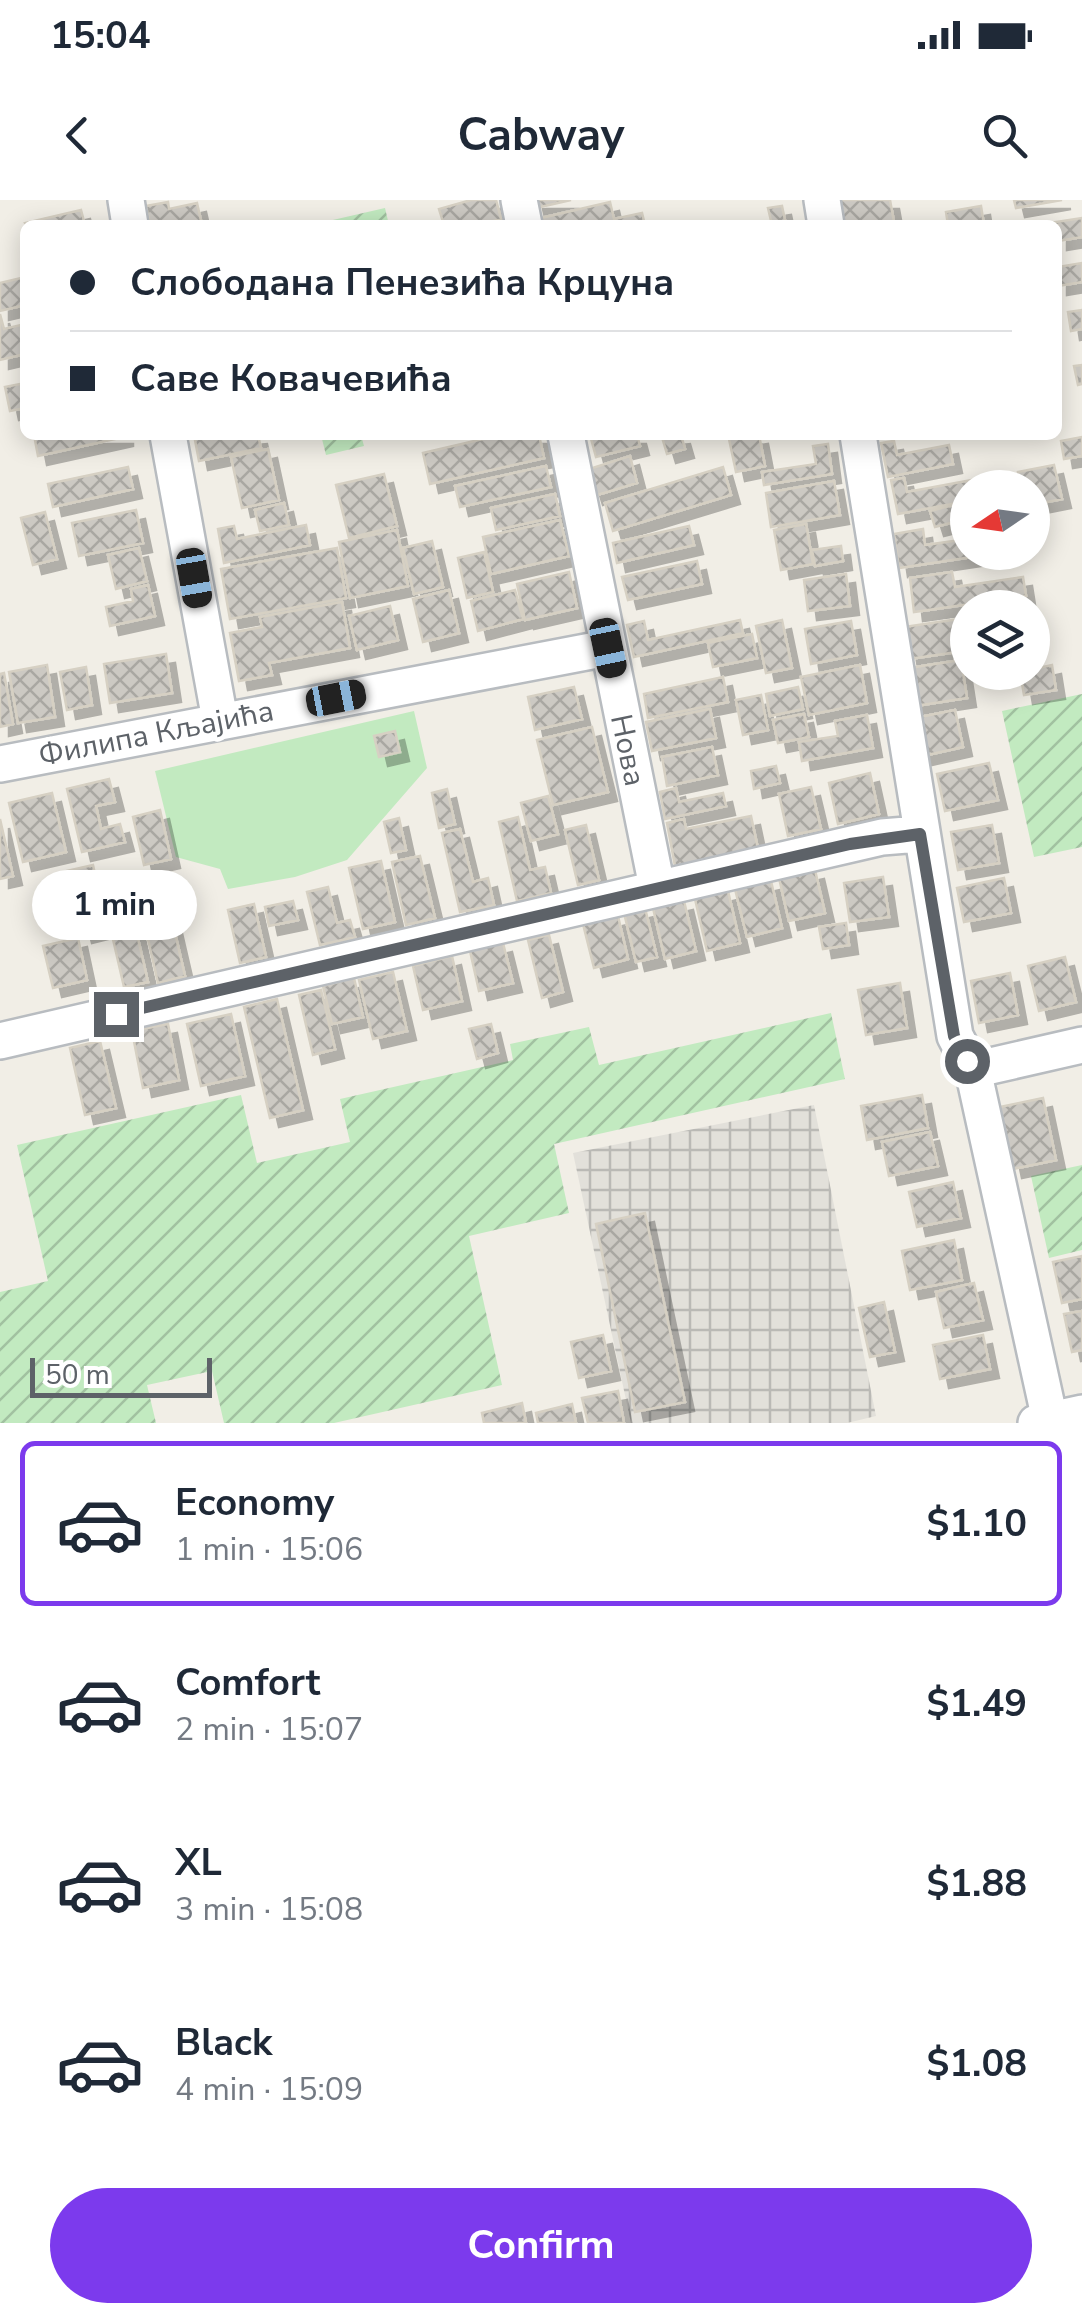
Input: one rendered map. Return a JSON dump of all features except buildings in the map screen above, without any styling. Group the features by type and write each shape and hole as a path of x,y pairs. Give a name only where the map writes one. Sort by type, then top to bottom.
{"street":[{"path":"169,440 220,720"},
{"name":"Нова","path":"567,440 656,888"},
{"path":"859,440 954,1036 973,1070 1056,1419"},
{"name":"Филипа Кљајића","path":"0,764 608,648"},
{"path":"0,1042 656,888 882,837 920,834"},
{"path":"973,1070 1082,1045"}],"shaded area":[{"path":"814,1105 876,1416 847,1423 631,1423 573,1153"}],"green space":[{"path":"385,208 388,220 333,220"},
{"path":"322,440 362,440 364,446 326,455"},
{"path":"1082,694 1082,847 1034,857 1002,711"},
{"path":"414,711 427,768 347,860 295,877 228,889 220,869 176,857 155,771"},
{"path":"831,1013 845,1079 554,1144 569,1213 469,1236 502,1385 334,1423 224,1423 212,1371 147,1385 156,1423 0,1423 0,1292 48,1281 17,1145 241,1095 257,1163 350,1142 340,1099 513,1060 510,1044 589,1027 599,1065"},
{"path":"1082,1165 1082,1250 1049,1258 1031,1176"}],"route":[{"path":"116,1014 850,844 920,834 954,1036 967,1061"}]}
